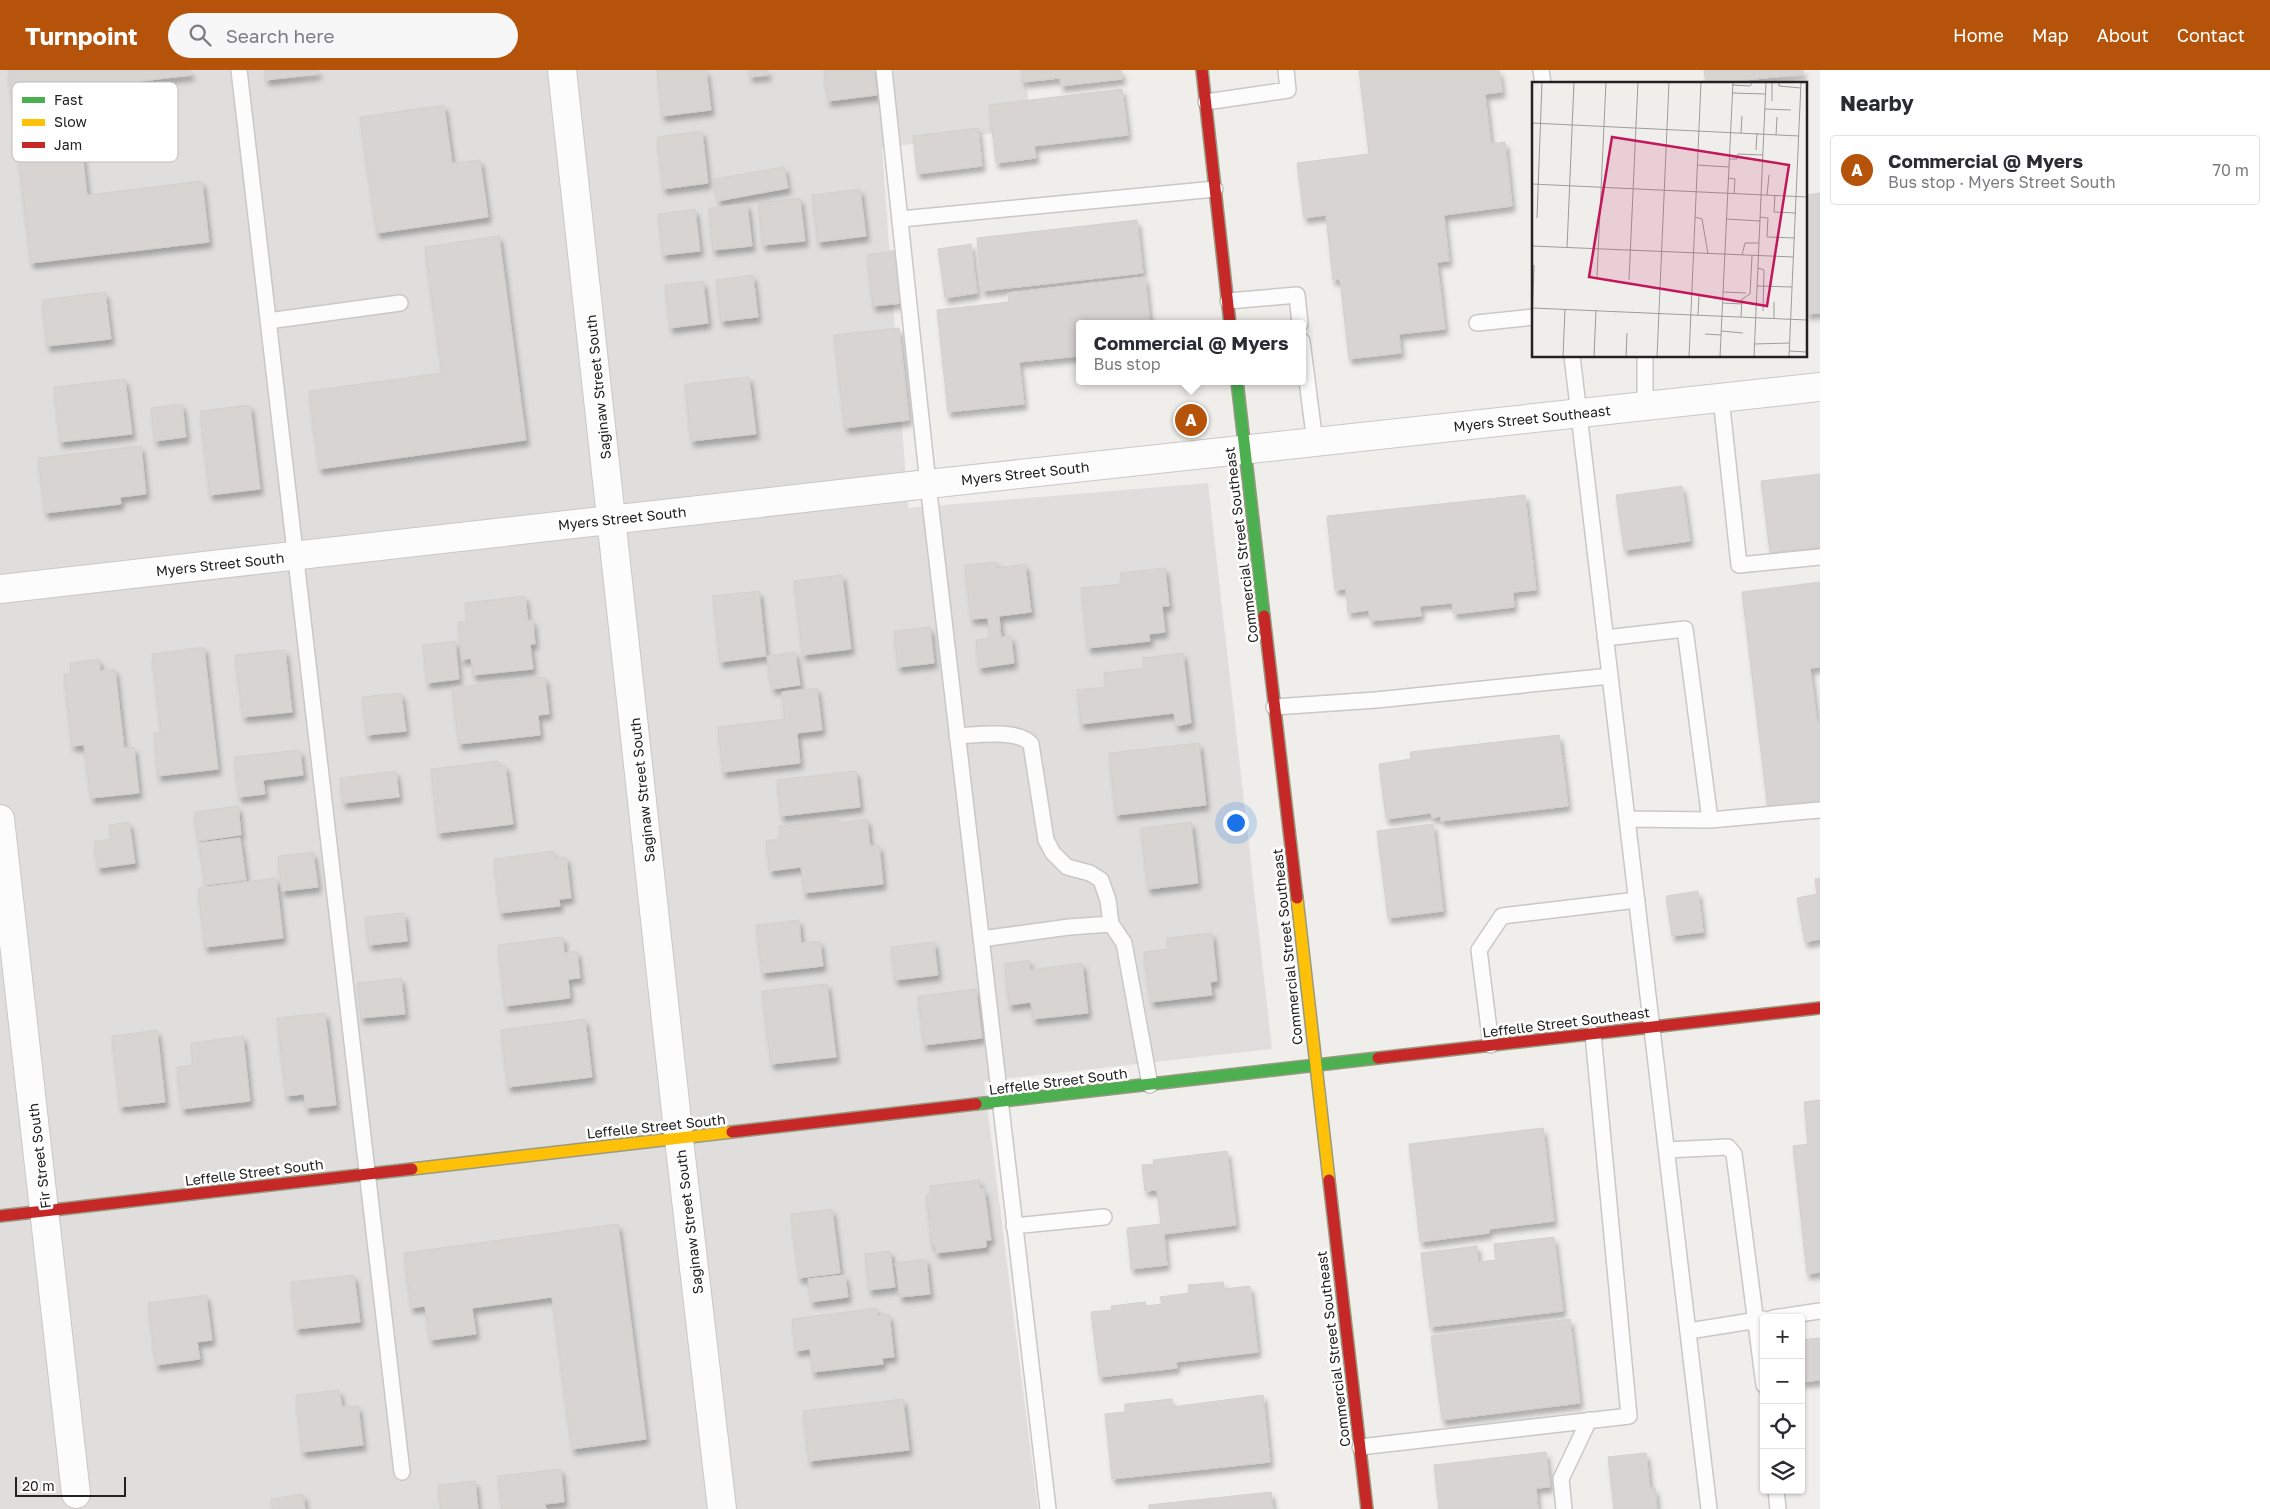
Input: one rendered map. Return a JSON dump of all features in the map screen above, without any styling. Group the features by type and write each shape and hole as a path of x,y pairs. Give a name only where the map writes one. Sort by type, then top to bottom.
{"street":[{"name":"Saginaw Street South","path":"562,70 613,519 679,1139 722,1509"},
{"path":"1202,70 1230,320"},
{"name":"Commercial Street Southeast","path":"1237,385 1367,1509"},
{"name":"Myers Street Southeast","path":"1245,450 1820,387"},
{"name":"Myers Street South","path":"0,589 613,519 1245,450"},
{"name":"Fir Street South","path":"0,819 46,1211 76,1494"},
{"name":"Leffelle Street Southeast","path":"1315,1066 1820,1008"},
{"name":"Leffelle Street South","path":"0,1216 1315,1066"}],"lane":[{"path":"239,70 402,1472"},
{"path":"884,70 928,484 1048,1509"},
{"path":"1206,102 1288,90 1286,70"},
{"path":"901,218 1216,189"},
{"path":"1228,301 1297,295 1300,320"},
{"path":"268,321 400,304"},
{"path":"1477,323 1532,317"},
{"path":"1572,358 1710,1509"},
{"path":"1645,358 1646,406"},
{"path":"1306,372 1315,442"},
{"path":"1721,398 1739,565 1820,557"},
{"path":"1605,638 1685,629 1710,820"},
{"path":"1274,707 1376,700 1610,676"},
{"path":"957,736 1011,734 1027,739 1031,744 1046,840 1053,853 1067,867 1090,873 1101,880 1108,900 1111,924 1124,943 1150,1085"},
{"path":"1628,819 1710,820 1820,810"},
{"path":"1490,1046 1479,950 1502,916 1637,900"},
{"path":"981,939 1069,927 1111,924"},
{"path":"1360,1447 1629,1416 1593,1034"},
{"path":"1667,1150 1728,1147 1734,1154 1760,1320 1688,1331"},
{"path":"1014,1226 1104,1217"},
{"path":"1800,1314 1820,1311"},
{"path":"1564,1509 1562,1479 1589,1420"},
{"path":"1776,1494 1778,1509"}],"shaded area":[{"path":"0,70 1025,70 1031,128 882,148 908,508 1208,483 1272,1049 984,1081 1038,1509 0,1509"}],"building":[{"path":"8,70 190,70 191,75 133,82 12,82 12,104"},
{"path":"264,70 318,70 318,74 266,80"},
{"path":"657,70 706,70 711,110 662,116"},
{"path":"749,70 767,70 768,75 750,77"},
{"path":"824,70 874,70 877,95 828,101"},
{"path":"1021,70 1121,70 1122,79 1061,86 1060,78 1023,82"},
{"path":"1359,70 1499,70 1502,92 1485,94 1491,144 1505,142 1512,206 1444,215 1449,261 1437,262 1445,329 1399,334 1401,353 1349,359 1340,279 1333,280 1326,215 1304,218 1297,163 1369,154"},
{"path":"1704,70 1803,70 1803,74 1725,82 1706,82"},
{"path":"1122,89 1128,135 1034,146 1036,158 996,163 989,105"},
{"path":"444,105 452,163 480,160 488,217 377,233 360,117"},
{"path":"978,128 982,166 917,174 913,136"},
{"path":"702,131 708,183 663,189 657,137"},
{"path":"19,162 83,162 87,195 202,181 209,242 31,263"},
{"path":"784,167 788,188 718,201 714,179"},
{"path":"860,189 866,236 818,242 812,195"},
{"path":"1820,193 1820,313 1808,314 1808,195"},
{"path":"800,198 805,241 763,245 758,203"},
{"path":"747,204 752,246 713,250 709,208"},
{"path":"695,209 700,251 663,255 658,214"},
{"path":"1137,220 1143,273 982,291 977,238"},
{"path":"499,236 526,440 319,469 309,391 442,373 425,247"},
{"path":"971,244 977,293 945,298 938,249"},
{"path":"897,250 903,303 873,306 867,255"},
{"path":"753,275 758,317 721,321 716,280"},
{"path":"1145,277 1150,320 1076,320 1076,356 1019,362 1024,404 948,412 937,310 1009,302 1008,293"},
{"path":"703,281 708,323 670,328 665,285"},
{"path":"105,292 111,339 47,346 42,300"},
{"path":"899,328 909,420 845,428 834,335"},
{"path":"749,377 756,434 691,441 685,384"},
{"path":"125,379 132,434 60,442 54,387"},
{"path":"182,404 186,437 155,441 151,408"},
{"path":"250,405 260,489 210,495 200,411"},
{"path":"141,446 146,494 120,497 121,504 45,513 38,458"},
{"path":"1820,474 1820,547 1770,553 1761,481"},
{"path":"1682,486 1690,541 1624,550 1616,495"},
{"path":"1525,495 1536,590 1513,592 1514,607 1454,614 1452,603 1420,606 1421,616 1370,621 1369,610 1348,613 1346,589 1335,590 1327,516"},
{"path":"997,562 997,568 1025,564 1031,612 999,616 1001,637 1011,636 1014,663 979,668 976,640 990,638 988,618 971,619 965,565"},
{"path":"1165,568 1169,606 1162,606 1165,632 1149,634 1150,641 1088,648 1081,588 1122,584 1120,573"},
{"path":"842,575 851,649 803,655 794,581"},
{"path":"1820,582 1820,667 1810,668 1817,722 1820,721 1820,804 1768,810 1742,592"},
{"path":"759,591 766,656 720,662 713,596"},
{"path":"525,596 528,621 533,620 535,644 530,644 533,669 473,675 471,658 462,660 458,622 467,621 465,603"},
{"path":"930,627 934,663 898,667 894,631"},
{"path":"455,641 459,679 427,683 423,645"},
{"path":"204,647 218,769 158,776 154,733 161,733 152,654"},
{"path":"285,650 292,712 243,717 235,655"},
{"path":"795,652 800,685 772,689 767,656"},
{"path":"1183,653 1191,723 1176,726 1174,713 1081,724 1077,690 1106,687 1104,673 1144,668 1143,658"},
{"path":"99,659 100,671 115,669 124,748 134,747 139,793 91,798 84,745 72,746 64,674 71,674 70,663"},
{"path":"545,677 549,714 538,715 540,735 459,744 452,688"},
{"path":"817,688 822,730 797,733 800,763 723,772 718,727 785,719 782,692"},
{"path":"401,693 406,731 367,735 362,697"},
{"path":"1559,735 1568,806 1441,821 1441,816 1432,818 1431,813 1386,819 1379,764 1411,759 1410,752"},
{"path":"1199,743 1206,805 1116,815 1109,753"},
{"path":"300,750 303,775 263,780 265,794 239,797 234,757"},
{"path":"498,761 498,766 505,765 513,824 438,833 431,769"},
{"path":"396,771 399,797 343,803 340,778"},
{"path":"856,771 860,807 781,816 777,780"},
{"path":"238,806 241,835 198,841 194,812"},
{"path":"838,819 838,823 867,819 870,846 879,845 883,884 804,893 801,867 770,871 766,841 780,839 779,826"},
{"path":"129,822 135,863 98,868 94,842 111,839 109,825"},
{"path":"1191,822 1198,883 1148,889 1141,828"},
{"path":"1433,824 1443,911 1388,918 1377,831"},
{"path":"240,838 246,880 205,885 199,843"},
{"path":"553,851 554,858 566,857 571,898 559,899 560,906 500,913 494,859"},
{"path":"313,852 318,887 282,891 278,856"},
{"path":"276,878 283,938 205,947 198,888"},
{"path":"1820,878 1820,939 1805,942 1797,898 1817,894 1815,879"},
{"path":"1698,891 1703,932 1672,936 1666,896"},
{"path":"404,913 407,941 369,945 365,917"},
{"path":"799,920 801,943 820,941 823,966 762,973 756,925"},
{"path":"1212,933 1217,981 1210,982 1212,995 1151,1002 1144,952 1168,949 1167,938"},
{"path":"563,937 564,953 577,951 580,978 568,979 570,998 505,1006 498,945"},
{"path":"934,942 938,975 895,980 891,947"},
{"path":"1029,960 1030,970 1082,963 1088,1013 1033,1019 1031,1002 1009,1005 1005,964"},
{"path":"401,978 405,1014 361,1018 357,983"},
{"path":"827,984 836,1057 771,1064 762,991"},
{"path":"976,989 982,1038 924,1045 918,996"},
{"path":"325,1013 336,1105 306,1108 304,1094 286,1096 277,1018"},
{"path":"585,1019 592,1077 508,1087 501,1030"},
{"path":"157,1030 165,1102 120,1107 112,1036"},
{"path":"243,1036 250,1101 182,1109 177,1067 193,1065 191,1043"},
{"path":"1820,1100 1820,1272 1807,1274 1793,1146 1808,1144 1804,1102"},
{"path":"1543,1128 1554,1221 1489,1229 1489,1233 1420,1242 1409,1144"},
{"path":"1227,1151 1236,1225 1164,1234 1167,1265 1131,1269 1127,1228 1161,1224 1157,1190 1145,1191 1142,1165 1154,1164 1153,1160"},
{"path":"979,1180 980,1189 984,1189 991,1240 986,1240 986,1247 936,1253 935,1245 932,1245 926,1195 931,1195 930,1186"},
{"path":"832,1209 840,1273 799,1278 791,1214"},
{"path":"618,1224 646,1439 572,1449 552,1297 472,1308 476,1334 430,1340 425,1306 411,1308 404,1253"},
{"path":"1554,1237 1563,1311 1430,1327 1421,1253 1477,1246 1478,1262 1496,1260 1494,1244"},
{"path":"890,1251 895,1287 869,1290 865,1254"},
{"path":"926,1259 930,1294 900,1297 896,1263"},
{"path":"354,1275 360,1322 296,1329 291,1282"},
{"path":"845,1275 848,1297 811,1302 808,1279"},
{"path":"1223,1282 1224,1289 1250,1286 1258,1352 1176,1362 1177,1368 1099,1377 1091,1312 1112,1310 1111,1306 1145,1302 1146,1306 1162,1304 1160,1297 1189,1293 1188,1285"},
{"path":"206,1295 212,1340 197,1342 200,1359 156,1365 148,1303"},
{"path":"877,1308 877,1316 889,1314 894,1357 882,1358 883,1364 813,1372 810,1349 796,1351 792,1319"},
{"path":"1570,1319 1580,1403 1442,1420 1431,1336"},
{"path":"1820,1338 1820,1380 1805,1382 1805,1340"},
{"path":"339,1390 342,1407 358,1406 363,1445 302,1452 296,1395"},
{"path":"1263,1395 1270,1462 1112,1479 1105,1414 1125,1412 1125,1404 1172,1399 1172,1407"},
{"path":"903,1399 909,1450 809,1461 803,1411"},
{"path":"1546,1452 1550,1487 1536,1488 1538,1509 1439,1509 1434,1465"},
{"path":"1646,1453 1650,1489 1655,1488 1657,1509 1614,1509 1608,1457"},
{"path":"561,1469 564,1502 545,1504 546,1509 502,1509 498,1476"},
{"path":"475,1481 478,1509 441,1509 438,1485"},
{"path":"1271,1492 1273,1509 1149,1509 1149,1505"},
{"path":"303,1494 305,1509 273,1509 271,1499"}],"traffic: fast":[{"path":"1237,385 1264,616"},
{"path":"976,1104 1378,1058"}],"traffic: slow":[{"path":"1297,898 1329,1180"},
{"path":"412,1169 732,1132"}],"traffic: jam":[{"path":"1202,70 1230,320"},
{"path":"1264,616 1297,898"},
{"path":"1378,1058 1820,1008"},
{"path":"732,1132 976,1104"},
{"path":"0,1216 412,1169"},
{"path":"1329,1180 1367,1509"}],"place":[{"name":"Commercial @ Myers","path":"1191,420"}]}
